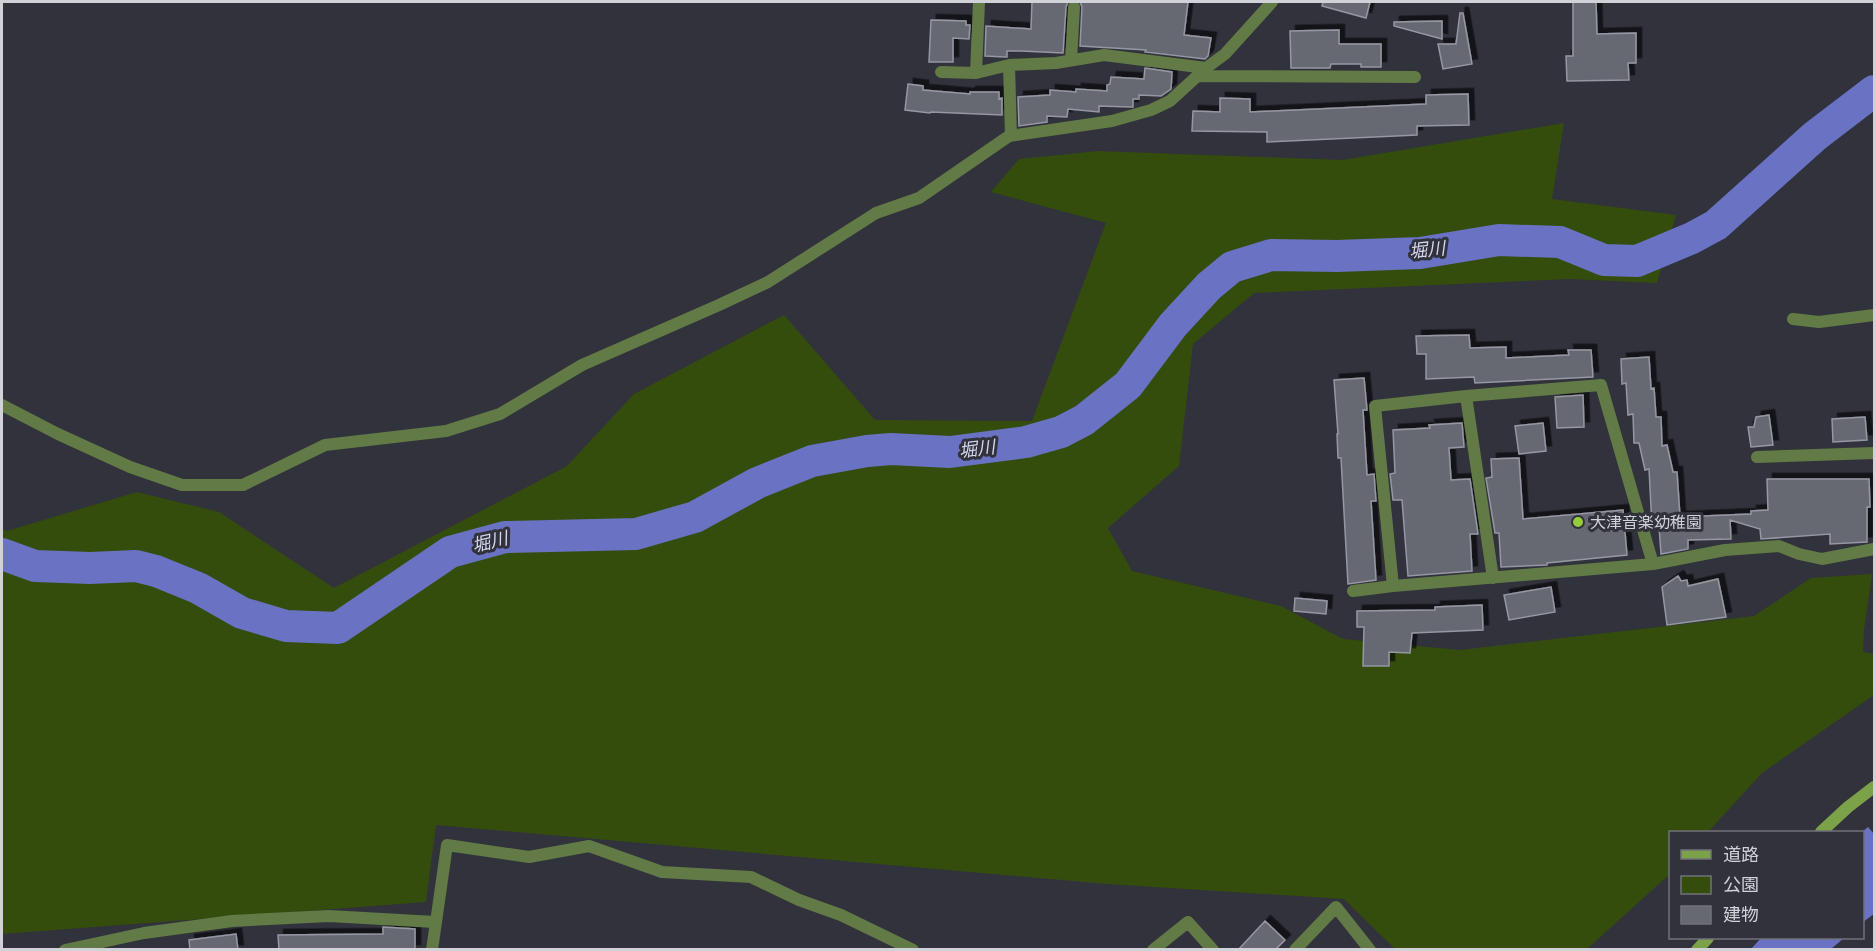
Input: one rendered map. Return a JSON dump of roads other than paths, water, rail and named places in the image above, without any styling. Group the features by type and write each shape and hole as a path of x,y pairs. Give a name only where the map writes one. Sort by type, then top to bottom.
{"main road":[{"path":"1822,831 1875,787"},
{"path":"1696,950 1707,939"}],"street":[{"path":"976,73 979,2"},
{"path":"2,405 130,467 182,485 243,485 325,444 446,431 500,414 582,365 768,282 876,213 919,198 1011,136 1112,121 1151,110 1170,101 1201,72 1225,54 1272,2"},
{"path":"1071,60 1074,7"},
{"path":"941,72 976,73 1009,65 1104,55 1201,72 1415,77"},
{"path":"1009,65 1011,136"},
{"path":"1793,319 1819,322 1875,315"},
{"path":"1393,586 1375,406 1466,396 1600,385 1653,564"},
{"path":"1466,396 1493,578"},
{"path":"1757,457 1875,453"},
{"path":"1353,591 1653,564 1725,550 1779,546 1799,554 1822,559 1875,549"},
{"path":"432,950 447,845 529,857 590,846 662,872 751,878 799,900 841,915 913,950"},
{"path":"1295,950 1336,907 1370,950"},
{"path":"65,950 124,944 144,933 232,921 329,916 435,922"},
{"path":"1153,950 1188,922 1213,950"}],"water":[{"path":"1868,827 1874,834 1874,914 1864,921 1864,831"},
{"path":"1760,939 1843,939 1831,949 1751,949"}],"waterway":[{"name":"堀川","path":"2,554 35,566 90,568 136,566 156,571 198,588 242,613 286,626 338,628 450,552 505,537 636,534 695,517 757,483 812,461 891,449 950,452 1026,442 1061,432 1084,420 1128,385 1173,325 1209,286 1232,267 1271,255 1337,256 1420,253 1499,240 1560,242 1604,260 1637,261 1692,238 1716,225 1815,136 1874,91"}],"place":[{"name":"大津音楽幼稚園","path":"1578,522"}]}
